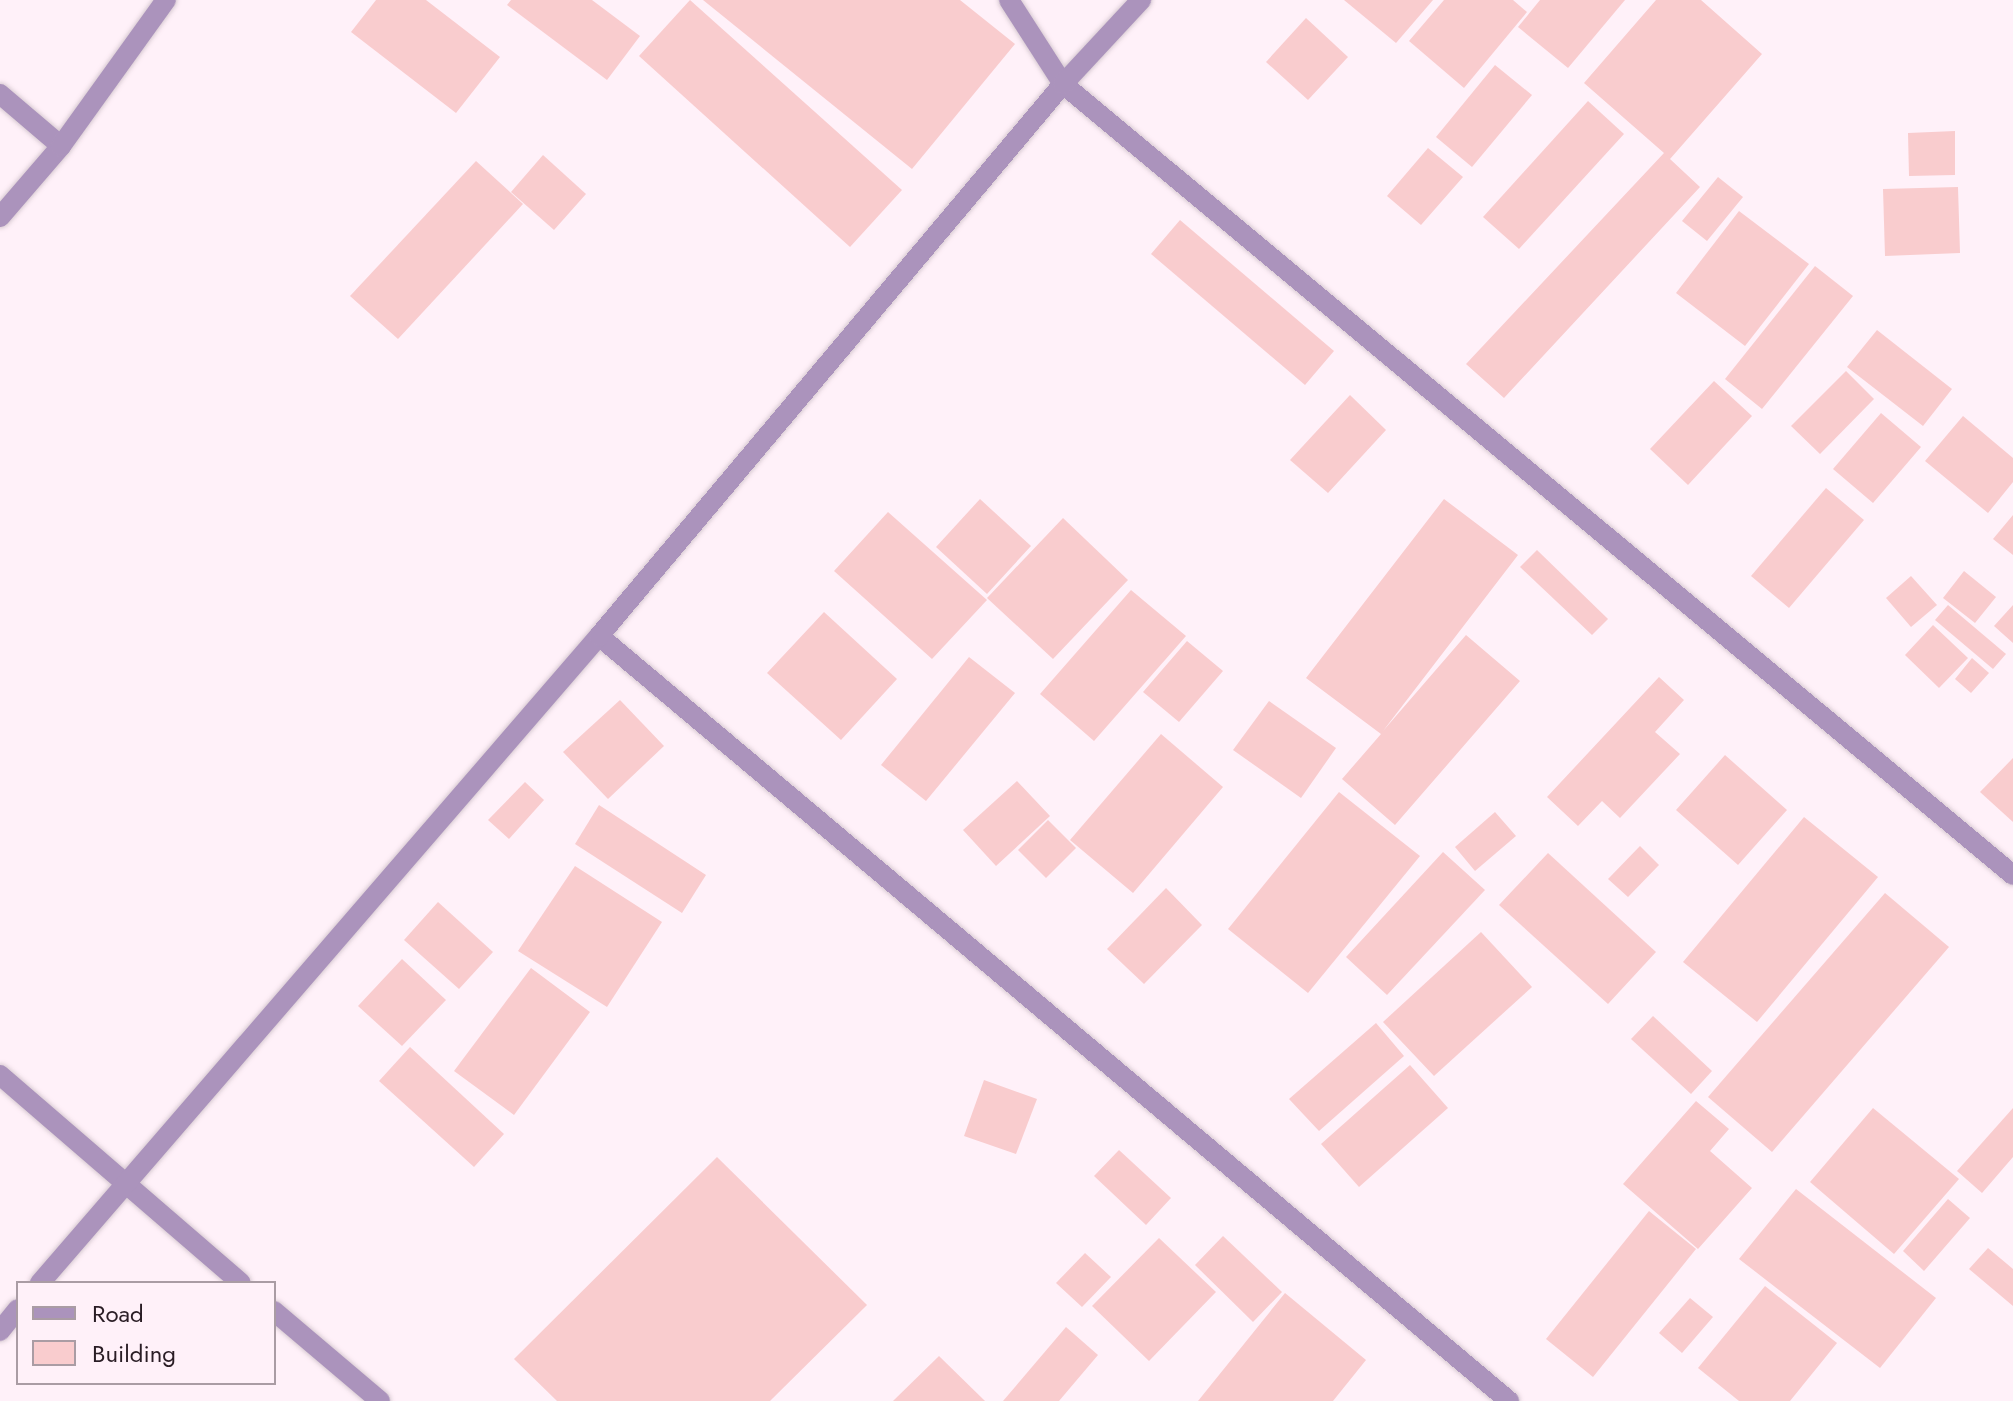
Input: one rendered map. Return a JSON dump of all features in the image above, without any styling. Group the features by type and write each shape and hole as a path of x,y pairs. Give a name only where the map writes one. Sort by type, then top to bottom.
{"street":[{"path":"0,217 61,146 166,0"},
{"path":"1009,0 1063,84 2013,875"},
{"path":"42,1281 122,1182 599,636 1063,84 1141,0"},
{"path":"0,94 61,146"},
{"path":"599,636 1509,1401"},
{"path":"0,1075 239,1281"},
{"path":"0,1331 16,1311"},
{"path":"276,1313 380,1401"}],"building":[{"path":"376,0 426,0 500,57 456,113 351,32"},
{"path":"511,0 592,0 640,36 607,80 507,5"},
{"path":"690,0 902,190 850,247 639,56"},
{"path":"703,0 960,0 1015,44 912,169"},
{"path":"1344,0 1433,0 1396,43"},
{"path":"1444,0 1513,0 1527,12 1464,88 1409,41"},
{"path":"1540,0 1625,0 1568,68 1518,27"},
{"path":"1656,0 1701,0 1762,54 1670,159 1700,187 1504,398 1466,364 1664,153 1584,83"},
{"path":"1306,18 1348,57 1308,100 1266,62"},
{"path":"1495,65 1532,95 1472,167 1436,137"},
{"path":"1588,101 1624,134 1519,249 1483,217"},
{"path":"1955,131 1955,175 1909,176 1908,133"},
{"path":"1428,148 1463,177 1421,225 1387,196"},
{"path":"543,155 586,194 554,230 511,192"},
{"path":"476,161 523,204 398,339 350,296"},
{"path":"1718,177 1743,197 1707,241 1682,221"},
{"path":"1958,187 1960,253 1885,256 1883,189"},
{"path":"1739,211 1809,264 1745,346 1676,293"},
{"path":"1180,220 1334,351 1305,385 1151,254"},
{"path":"1815,266 1853,296 1762,409 1725,379"},
{"path":"1877,330 1952,389 1923,426 1847,367"},
{"path":"1846,371 1874,399 1820,454 1791,426"},
{"path":"1714,381 1752,416 1688,485 1650,449"},
{"path":"1350,395 1386,430 1328,493 1290,460"},
{"path":"1881,413 1921,447 1873,503 1833,469"},
{"path":"1963,416 2013,458 2013,482 1988,513 1925,461"},
{"path":"1826,488 1864,520 1789,608 1751,576"},
{"path":"980,499 1031,546 987,594 936,547"},
{"path":"1444,499 1518,555 1383,731 1466,635 1520,681 1395,825 1342,779 1381,734 1306,678"},
{"path":"888,512 987,600 932,659 834,571"},
{"path":"2013,515 2013,555 1993,539"},
{"path":"1063,518 1128,580 1053,659 987,598"},
{"path":"1537,550 1608,619 1592,635 1520,567"},
{"path":"1964,571 1996,597 1975,623 1943,598"},
{"path":"1911,576 1937,605 1911,627 1886,598"},
{"path":"1131,590 1186,636 1094,741 1040,694"},
{"path":"1948,605 2006,654 1993,669 1935,620"},
{"path":"2013,605 2013,643 1994,626"},
{"path":"824,612 897,679 841,740 767,673"},
{"path":"1933,625 1968,658 1939,688 1905,655"},
{"path":"1187,641 1223,671 1179,722 1143,692"},
{"path":"969,657 1015,693 926,801 881,765"},
{"path":"1972,658 1989,673 1971,693 1955,679"},
{"path":"1659,677 1684,700 1655,732 1680,754 1620,818 1602,801 1578,826 1547,797"},
{"path":"620,700 664,746 608,799 563,752"},
{"path":"1269,701 1336,748 1301,798 1233,750"},
{"path":"1161,734 1223,787 1133,893 1070,840"},
{"path":"1725,755 1787,810 1738,865 1676,810"},
{"path":"2013,758 2013,822 1980,792"},
{"path":"1017,781 1050,816 996,866 963,830"},
{"path":"525,782 544,800 509,839 488,820"},
{"path":"1339,792 1420,856 1308,993 1228,929"},
{"path":"599,805 706,875 682,913 575,844"},
{"path":"1495,812 1516,836 1475,871 1455,847"},
{"path":"1804,817 1878,877 1757,1022 1683,962"},
{"path":"1048,820 1076,848 1046,878 1018,850"},
{"path":"1640,846 1659,865 1628,897 1608,879"},
{"path":"1443,852 1485,890 1387,995 1346,957"},
{"path":"1548,853 1656,952 1608,1004 1499,905"},
{"path":"575,866 662,922 607,1007 518,951"},
{"path":"1166,888 1202,925 1144,984 1107,949"},
{"path":"1885,893 1949,947 1772,1152 1708,1097"},
{"path":"438,902 493,952 459,989 404,940"},
{"path":"1481,932 1532,987 1434,1076 1383,1022"},
{"path":"402,959 446,1000 402,1046 358,1006"},
{"path":"531,968 590,1012 514,1115 454,1071"},
{"path":"1653,1016 1712,1071 1691,1094 1631,1039"},
{"path":"1376,1023 1404,1056 1319,1131 1289,1099"},
{"path":"410,1047 504,1134 474,1167 379,1081"},
{"path":"1410,1065 1448,1108 1359,1187 1321,1144"},
{"path":"984,1080 1037,1099 1016,1154 964,1136"},
{"path":"1696,1101 1729,1129 1710,1151 1752,1188 1698,1249 1623,1184"},
{"path":"1873,1108 1959,1179 1894,1254 1810,1182"},
{"path":"2013,1108 2013,1157 1982,1193 1957,1171"},
{"path":"1119,1150 1171,1198 1146,1225 1094,1176"},
{"path":"717,1157 867,1305 770,1401 557,1401 514,1359"},
{"path":"1796,1189 1936,1298 1880,1368 1739,1259"},
{"path":"1948,1199 1970,1218 1924,1271 1903,1251"},
{"path":"1649,1211 1696,1249 1593,1377 1546,1339"},
{"path":"1223,1236 1282,1292 1253,1322 1195,1265"},
{"path":"1159,1238 1216,1292 1149,1361 1092,1306"},
{"path":"1988,1248 2013,1269 2013,1306 1969,1269"},
{"path":"1085,1253 1111,1277 1082,1307 1056,1283"},
{"path":"1765,1286 1837,1343 1790,1401 1739,1401 1698,1368"},
{"path":"1285,1293 1366,1360 1333,1401 1198,1401"},
{"path":"1690,1298 1713,1317 1682,1353 1659,1333"},
{"path":"1066,1327 1098,1355 1059,1401 1003,1401"},
{"path":"939,1356 985,1401 893,1401"}]}
